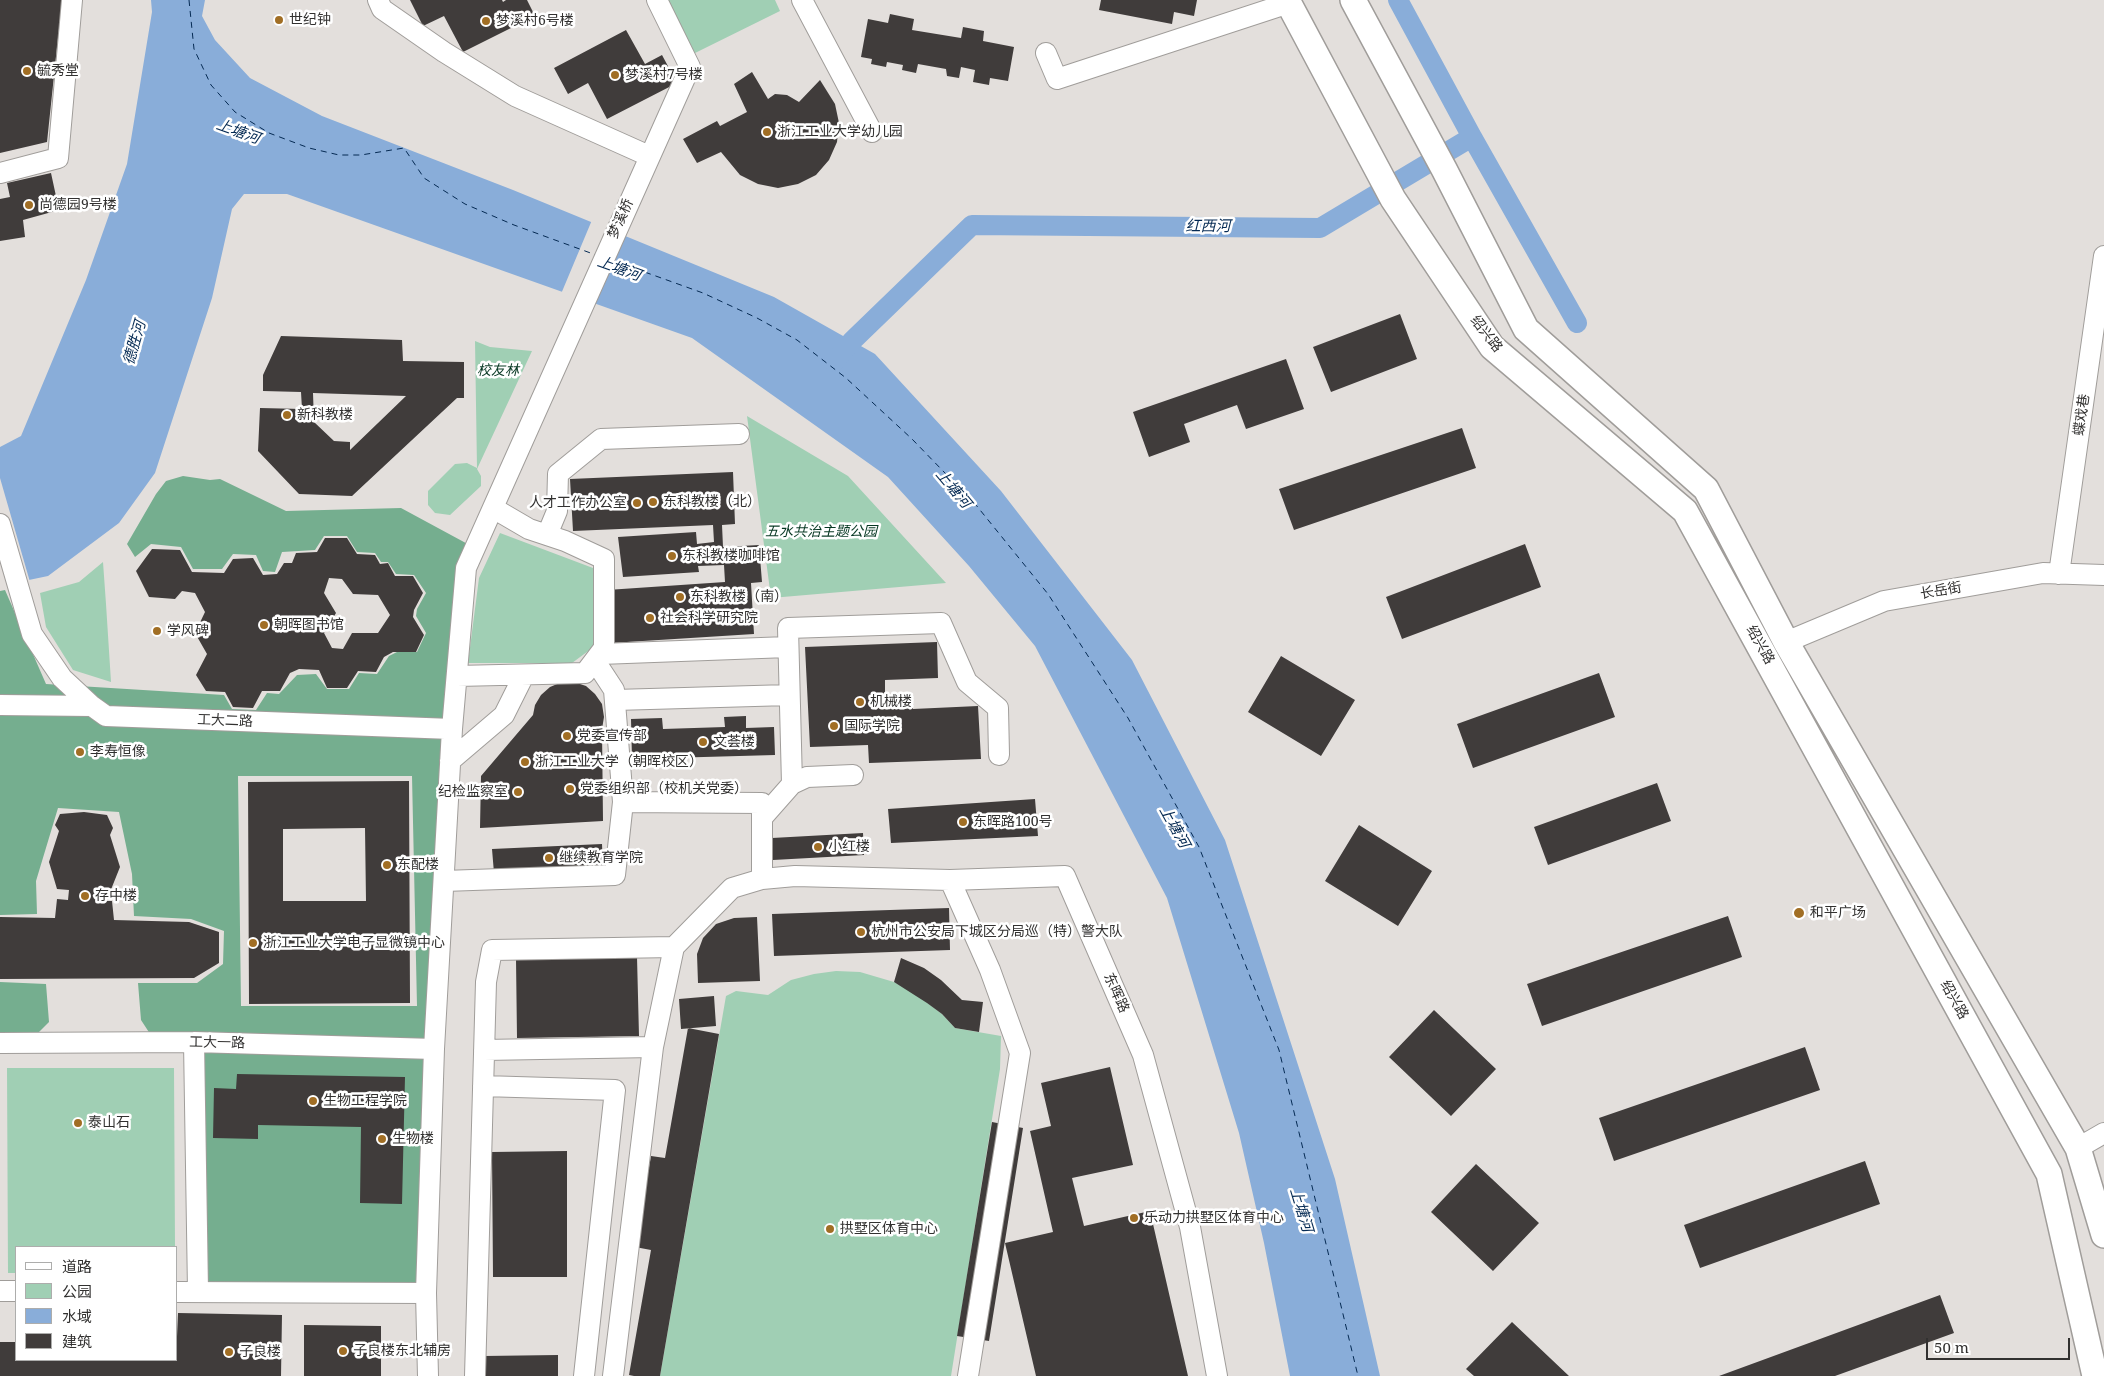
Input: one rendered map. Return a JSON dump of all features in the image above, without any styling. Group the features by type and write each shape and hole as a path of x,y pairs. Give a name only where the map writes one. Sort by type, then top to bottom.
{"main road":[{"name":"绍兴路","path":"1353,0 1432,146 1526,329 1706,489 1786,642 2078,1148 2104,1235"},
{"name":"绍兴路","path":"1288,2 1393,199 1492,347 1685,511 2049,1174 2094,1376"}],"street":[{"path":"0,173 58,158 72,0"},
{"path":"378,0 382,9 444,52 515,96 649,156"},
{"name":"梦溪桥","path":"428,1376 426,1293 434,1049 452,729 466,568 690,67 657,0"},
{"path":"802,0 872,132"},
{"path":"1046,53 1057,79 1288,2"},
{"name":"蝶戏巷","path":"2059,574 2104,256"},
{"path":"547,535 557,510 558,474 601,439 739,434"},
{"path":"457,676 585,673 604,648 604,559 530,529 493,508"},
{"path":"0,524 32,634 62,678 92,706"},
{"name":"长岳街","path":"1786,642 1884,601 2043,573 2104,575"},
{"path":"792,784 788,628 941,623 968,682 998,708 999,755"},
{"path":"597,658 788,646"},
{"path":"444,882 614,874 623,802 615,700 614,690 597,658"},
{"path":"450,761 504,715 524,674"},
{"path":"615,700 789,694"},
{"name":"工大二路","path":"0,706 92,706 106,716 452,729"},
{"path":"762,818 792,784 807,777 853,775"},
{"path":"623,802 762,803 762,879"},
{"name":"东晖路","path":"674,947 732,888 762,879 795,876 950,880 1065,876 1144,1055 1190,1228 1217,1376"},
{"path":"950,880 990,970 1020,1053 968,1376"},
{"path":"475,1376 486,982 492,950 674,947 653,1047 613,1376"},
{"path":"194,1042 198,1291"},
{"name":"工大一路","path":"0,1043 194,1042 434,1049"},
{"path":"484,1050 653,1047"},
{"path":"483,1086 615,1090 584,1376"},
{"path":"2078,1148 2104,1133"},
{"path":"0,1291 15,1291"},
{"path":"178,1292 426,1293"}],"green space":[{"path":"663,0 775,0 780,11 691,55"},
{"name":"校友林","path":"475,341 490,347 532,351 477,469 481,476 481,486 450,515 435,513 428,505 428,491 455,464 467,463 477,468"},
{"name":"五水共治主题公园","path":"747,416 848,476 946,583 771,598"},
{"path":"183,476 210,480 220,479 286,511 401,508 475,548 466,568 426,1293 198,1291 194,1043 156,1043 141,1020 138,983 197,983 223,964 224,931 191,919 134,916 132,874 119,812 58,808 36,881 37,914 0,915 0,591 5,590 46,684 224,695 232,709 256,710 267,693 279,694 297,675 316,674 327,689 349,689 359,673 377,674 389,656 397,652 417,652 426,633 416,616 417,609 426,593 414,575 396,574 388,562 381,562 375,553 357,552 347,536 324,536 315,550 282,552 275,572 263,571 256,555 233,554 222,569 193,569 181,547 151,544 135,557 127,544 156,494 166,481","holes":["238,776 412,776 417,1006 241,1006"]},
{"path":"500,533 593,568 595,646 572,663 468,663 479,578"},
{"path":"103,562 111,682 73,670 46,627 40,593 79,582"},
{"name":"拱墅区体育中心","path":"836,971 860,972 894,982 912,991 942,1014 955,1028 1001,1036 1000,1069 951,1376 660,1376 726,996 736,991 768,995 791,980"},
{"path":"0,982 46,984 49,1022 28,1043 0,1040"},
{"path":"7,1068 174,1068 175,1246 15,1246 15,1273 8,1273"}],"water":[{"path":"151,0 205,0 202,16 215,40 250,78 322,116 513,190 774,297 875,354 1001,491 1132,660 1225,840 1335,1179 1380,1376 1290,1376 1264,1243 1239,1133 1167,898 1035,646 969,566 888,477 692,338 287,194 244,194 232,209 212,298 155,473 119,523 48,576 0,586 0,447 21,436 86,280 127,164 152,12"}],"pier":[{"path":"592,220 623,233 593,305 561,294"},
{"path":"0,478 30,582 0,589"}],"building":[{"name":"毓秀堂","path":"0,0 62,0 47,142 0,153"},
{"name":"梦溪村6号楼","path":"410,0 502,0 503,2 506,0 527,0 535,16 463,52 444,16 423,26"},
{"path":"1101,0 1197,0 1194,16 1174,12 1172,24 1099,10"},
{"path":"890,14 914,19 912,30 961,38 963,27 984,31 983,41 1014,47 1008,81 990,78 989,85 973,82 975,70 961,67 959,78 947,76 946,69 918,64 916,73 902,70 903,65 887,62 886,67 871,64 872,59 861,57 868,19 888,23"},
{"name":"梦溪村7号楼","path":"626,30 645,64 662,55 677,83 607,119 588,83 568,94 554,68"},
{"name":"浙江工业大学幼儿园","path":"752,72 768,99 775,94 787,95 799,102 820,80 835,104 839,123 837,142 829,160 816,175 798,184 778,188 758,184 740,175 721,152 697,163 683,139 717,121 720,126 747,112 734,84"},
{"name":"尚德园9号楼","path":"51,173 59,210 23,220 25,237 0,241 0,199 10,197 7,183"},
{"path":"1400,314 1417,359 1331,392 1313,347"},
{"name":"新科教楼","path":"281,336 402,340 403,361 464,362 464,398 457,398 352,496 299,494 258,451 260,408 302,409 301,392 263,391 263,375","holes":["313,393 406,396 350,450 350,442 334,441 314,422"]},
{"path":"1286,359 1304,409 1246,429 1237,405 1184,424 1190,442 1149,457 1133,412"},
{"path":"1462,428 1476,468 1294,530 1279,489"},
{"path":"733,472 735,524 722,525 723,547 759,545 762,582 751,583 754,634 611,643 607,590 725,582 724,565 698,566 699,572 623,577 618,537 696,532 697,544 714,542 713,525 573,531 570,479"},
{"name":"朝晖图书馆","path":"325,538 347,538 357,554 375,555 380,564 388,563 395,576 413,576 423,593 414,610 413,617 424,635 416,652 393,652 384,657 376,672 358,671 347,688 327,688 319,670 299,669 290,673 280,691 262,691 253,708 233,707 225,692 206,691 196,675 207,654 195,633 205,612 195,593 182,591 175,599 149,597 136,571 152,549 180,550 192,572 224,573 233,559 253,558 263,575 277,574 284,563 292,563 296,553 317,552","holes":["329,578 342,579 353,594 378,595 390,615 378,633 352,633 343,649 332,648 324,633 336,613 324,593"]},
{"path":"1525,544 1541,587 1402,639 1386,597"},
{"name":"机械楼","path":"937,642 938,678 885,680 885,698 912,697 913,709 978,706 981,759 869,763 868,745 810,747 805,647"},
{"path":"1281,656 1355,700 1321,756 1248,712"},
{"path":"1599,673 1615,717 1473,768 1457,724"},
{"path":"562,682 574,682 586,686 602,704 604,717 602,729 603,821 480,828 481,776 533,715 535,705 541,695 550,687"},
{"name":"文荟楼","path":"746,716 746,728 774,727 775,755 632,759 631,719 662,718 663,729 725,727 724,717"},
{"name":"东配楼","path":"409,781 410,1003 249,1004 248,782","holes":["365,828 366,901 283,901 283,829"]},
{"path":"1657,783 1671,821 1548,865 1534,827"},
{"name":"东晖路100号","path":"1035,799 1038,836 891,843 888,809"},
{"name":"存中楼","path":"84,812 107,815 113,828 110,835 120,867 110,892 102,892 103,901 112,901 114,920 189,922 219,932 219,963 194,978 0,979 0,917 55,918 57,899 68,900 69,890 57,889 49,862 59,831 55,825 60,814"},
{"path":"1359,825 1432,871 1398,926 1325,881"},
{"name":"小红楼","path":"863,833 864,855 773,860 772,838"},
{"path":"602,844 603,868 494,873 492,849"},
{"name":"杭州市公安局下城区分局巡（特）警大队","path":"949,908 950,950 774,956 772,914"},
{"path":"1728,916 1742,957 1542,1026 1527,984"},
{"path":"757,917 760,981 698,983 697,954 703,938 716,924 734,918"},
{"path":"637,957 639,1036 517,1038 516,959"},
{"path":"901,958 924,968 941,980 962,1000 983,1002 979,1032 955,1028 942,1014 894,982"},
{"path":"714,996 716,1026 681,1029 679,999"},
{"path":"1434,1010 1496,1069 1451,1116 1389,1057"},
{"path":"688,1028 719,1034 660,1376 634,1376 629,1375 651,1250 635,1247 651,1156 665,1158"},
{"path":"1805,1047 1820,1090 1614,1161 1599,1118"},
{"name":"乐动力拱墅区体育中心","path":"1110,1067 1133,1165 1072,1178 1084,1226 1150,1211 1188,1376 1036,1376 1005,1243 1053,1232 1030,1131 1051,1126 1041,1083"},
{"name":"生物楼","path":"237,1074 405,1077 402,1204 360,1203 361,1127 258,1125 258,1139 213,1138 214,1088 236,1089"},
{"path":"992,1122 1023,1128 989,1341 957,1336"},
{"path":"567,1151 567,1277 493,1277 492,1152"},
{"path":"1865,1161 1880,1204 1700,1268 1684,1225"},
{"path":"1476,1164 1539,1223 1493,1271 1431,1212"},
{"path":"1940,1295 1954,1333 1835,1376 1719,1376"},
{"name":"子良楼","path":"178,1313 282,1315 281,1376 0,1376 0,1342 15,1342 15,1361 178,1361"},
{"path":"1512,1322 1569,1376 1474,1376 1466,1369"},
{"name":"子良楼东北辅房","path":"304,1325 381,1326 381,1376 304,1376"},
{"path":"558,1355 558,1376 484,1376 484,1356"}],"waterway":[{"name":"红西河","path":"834,362 852,341 972,225 1320,228 1472,137 1398,0"},
{"path":"1472,137 1577,323"}],"ferry route":[{"path":"189,0 194,49 211,85 235,112 269,133 309,148 339,155 361,155 404,148 424,178 465,204 514,225 596,255"},
{"path":"614,261 703,293 757,318 797,340 846,378 912,439 976,505 1048,594 1128,718 1199,847 1279,1050 1358,1376"}],"place":[{"name":"世纪钟","path":"279,20"},
{"name":"梦溪村6号楼","path":"486,21"},
{"name":"毓秀堂","path":"27,71"},
{"name":"梦溪村7号楼","path":"615,75"},
{"name":"浙江工业大学幼儿园","path":"767,132"},
{"name":"尚德园9号楼","path":"29,205"},
{"name":"新科教楼","path":"287,415"},
{"name":"东科教楼（北）","path":"653,502"},
{"name":"人才工作办公室","path":"637,503"},
{"name":"东科教楼咖啡馆","path":"672,556"},
{"name":"东科教楼（南）","path":"680,597"},
{"name":"社会科学研究院","path":"650,618"},
{"name":"朝晖图书馆","path":"264,625"},
{"name":"学风碑","path":"157,631"},
{"name":"机械楼","path":"860,702"},
{"name":"国际学院","path":"834,726"},
{"name":"党委宣传部","path":"567,736"},
{"name":"文荟楼","path":"703,742"},
{"name":"李寿恒像","path":"80,752"},
{"name":"浙江工业大学（朝晖校区）","path":"525,762"},
{"name":"党委组织部（校机关党委）","path":"570,789"},
{"name":"纪检监察室","path":"518,792"},
{"name":"东晖路100号","path":"963,822"},
{"name":"小红楼","path":"818,847"},
{"name":"继续教育学院","path":"549,858"},
{"name":"东配楼","path":"387,865"},
{"name":"存中楼","path":"85,896"},
{"name":"和平广场","path":"1799,913"},
{"name":"杭州市公安局下城区分局巡（特）警大队","path":"861,932"},
{"name":"浙江工业大学电子显微镜中心","path":"253,943"},
{"name":"生物工程学院","path":"313,1101"},
{"name":"泰山石","path":"78,1123"},
{"name":"生物楼","path":"382,1139"},
{"name":"乐动力拱墅区体育中心","path":"1134,1218"},
{"name":"拱墅区体育中心","path":"830,1229"},
{"name":"子良楼东北辅房","path":"343,1351"},
{"name":"子良楼","path":"229,1352"}],"water label":[{"name":"上塘河","path":"238,132"},
{"name":"上塘河","path":"619,269"},
{"name":"德胜河","path":"135,343"},
{"name":"上塘河","path":"953,489"},
{"name":"上塘河","path":"1174,827"},
{"name":"上塘河","path":"1301,1210"}]}
